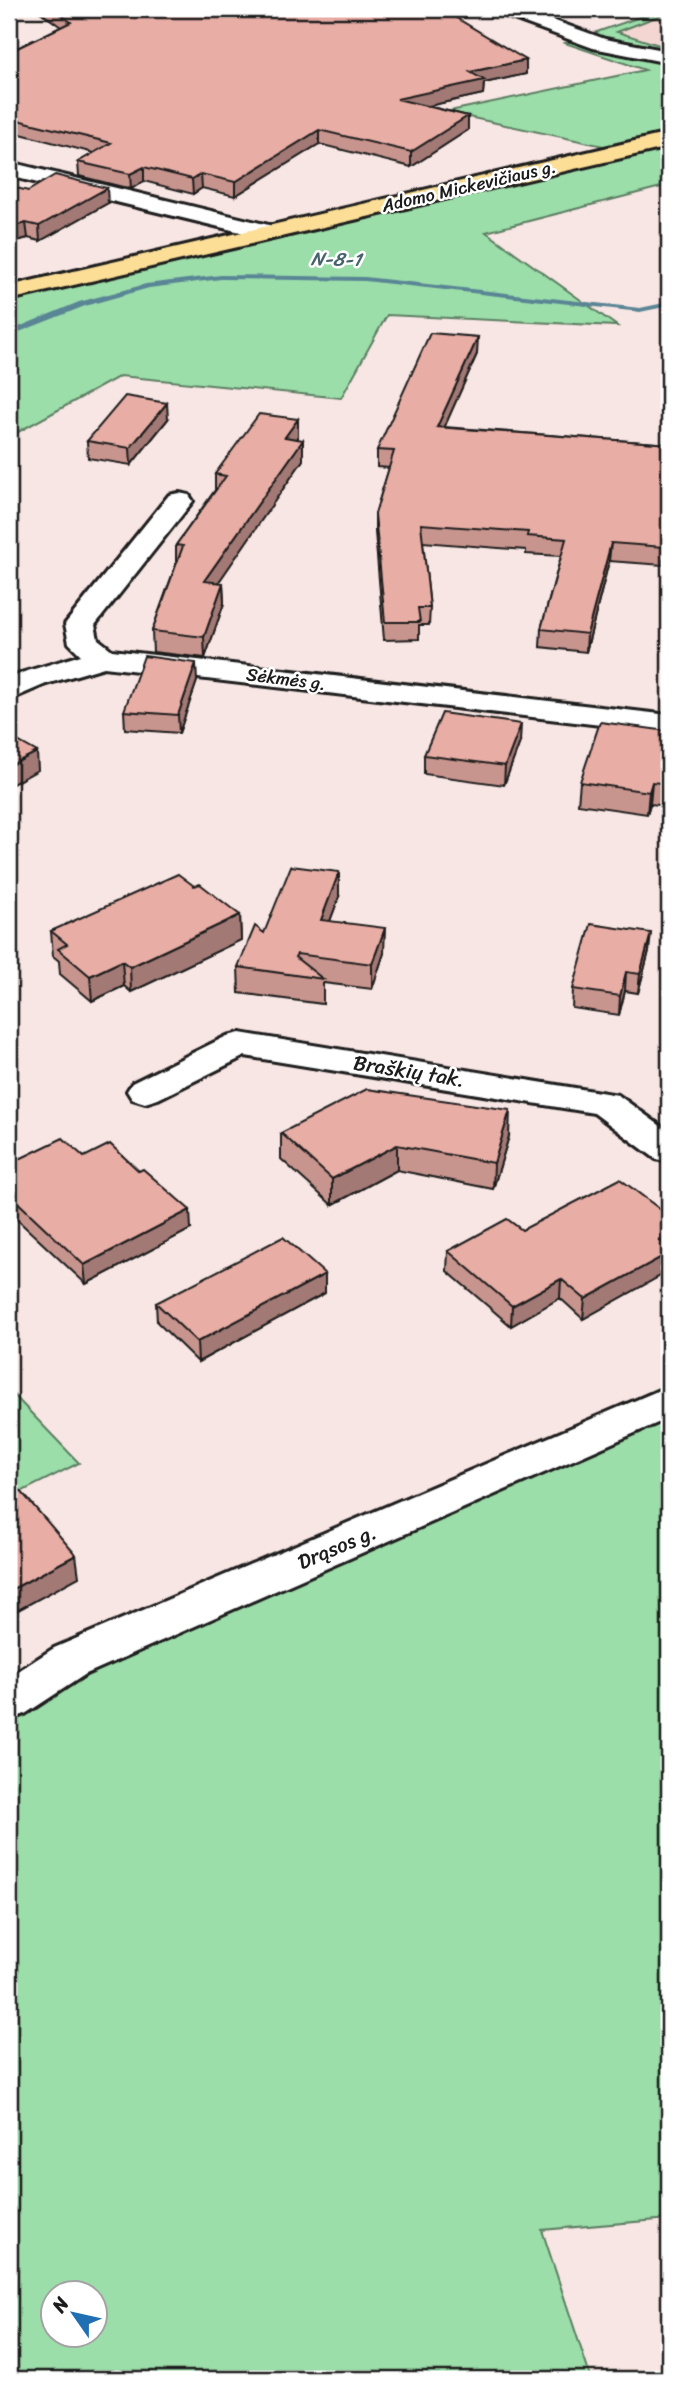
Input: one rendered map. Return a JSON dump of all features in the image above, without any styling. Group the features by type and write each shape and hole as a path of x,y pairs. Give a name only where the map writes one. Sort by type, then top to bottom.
{"main road":[{"name":"Adomo Mickevičiaus g.","path":"9,293 669,140"}],"street":[{"path":"504,9 600,44 669,57"},
{"name":"Adomo Mickevičiaus g.","path":"9,169 269,232"},
{"path":"103,657 84,643 80,624 179,502"},
{"path":"9,691 35,678 103,657"},
{"name":"Sėkmės g.","path":"103,657 669,724"},
{"name":"Braškių tak.","path":"145,1091 240,1044 605,1103 669,1150"},
{"name":"Drąsos g.","path":"9,1701 70,1661 669,1401"}],"shaded area":[{"path":"669,12 669,48 616,32"}],"green space":[{"path":"669,9 669,12 617,32 669,48 669,133 608,147 445,112 645,70 565,43"},
{"path":"669,147 669,185 486,232 617,326 387,315 341,398 120,376 9,437 9,299"},
{"path":"669,1383 669,2219 542,2230 591,2379 9,2379 9,1683"},
{"path":"9,1390 79,1463 9,1498"}],"building":[{"path":"53,9 428,9 453,16 526,60 470,72 484,80 397,99 468,116 411,152 319,130 235,182 201,174 192,179 144,167 130,174 78,162 111,143 9,118 9,52 71,22"},
{"path":"55,175 107,188 39,226 26,223 9,227 9,186 28,191"},
{"path":"430,333 478,337 437,427 669,444 669,543 665,543 664,547 611,543 587,634 541,629 566,539 527,536 528,532 421,524 430,608 418,608 420,622 385,622 375,514 394,451 377,450"},
{"path":"125,396 167,403 130,448 87,441"},
{"path":"259,414 298,419 285,437 303,440 204,581 223,583 204,637 152,631 183,546 176,545 226,476 215,474"},
{"path":"144,656 196,663 178,715 124,711"},
{"path":"442,713 521,724 505,766 424,755"},
{"path":"600,722 668,731 662,748 669,749 669,784 652,782 649,792 580,782"},
{"path":"9,736 37,752 9,766"},
{"path":"291,866 339,872 321,920 385,928 372,964 297,954 295,957 323,979 238,967 255,926 264,933"},
{"path":"178,874 194,886 200,884 240,915 130,967 122,961 90,976 58,949 67,944 51,931"},
{"path":"591,924 651,933 640,974 626,972 620,996 573,989"},
{"path":"367,1089 510,1110 494,1163 397,1145 332,1179 281,1133"},
{"path":"63,1138 84,1157 110,1144 139,1171 143,1169 190,1210 84,1265 9,1194 9,1164"},
{"path":"620,1179 669,1216 669,1234 659,1240 669,1248 669,1253 585,1299 561,1279 512,1306 448,1251 507,1219 522,1230"},
{"path":"283,1237 325,1274 197,1342 156,1303"},
{"path":"20,1490 76,1555 9,1591 9,1493 10,1495"}],"waterway":[{"name":"N-8-1","path":"9,334 82,304 149,286 221,277 365,279 640,310 669,304"}]}
